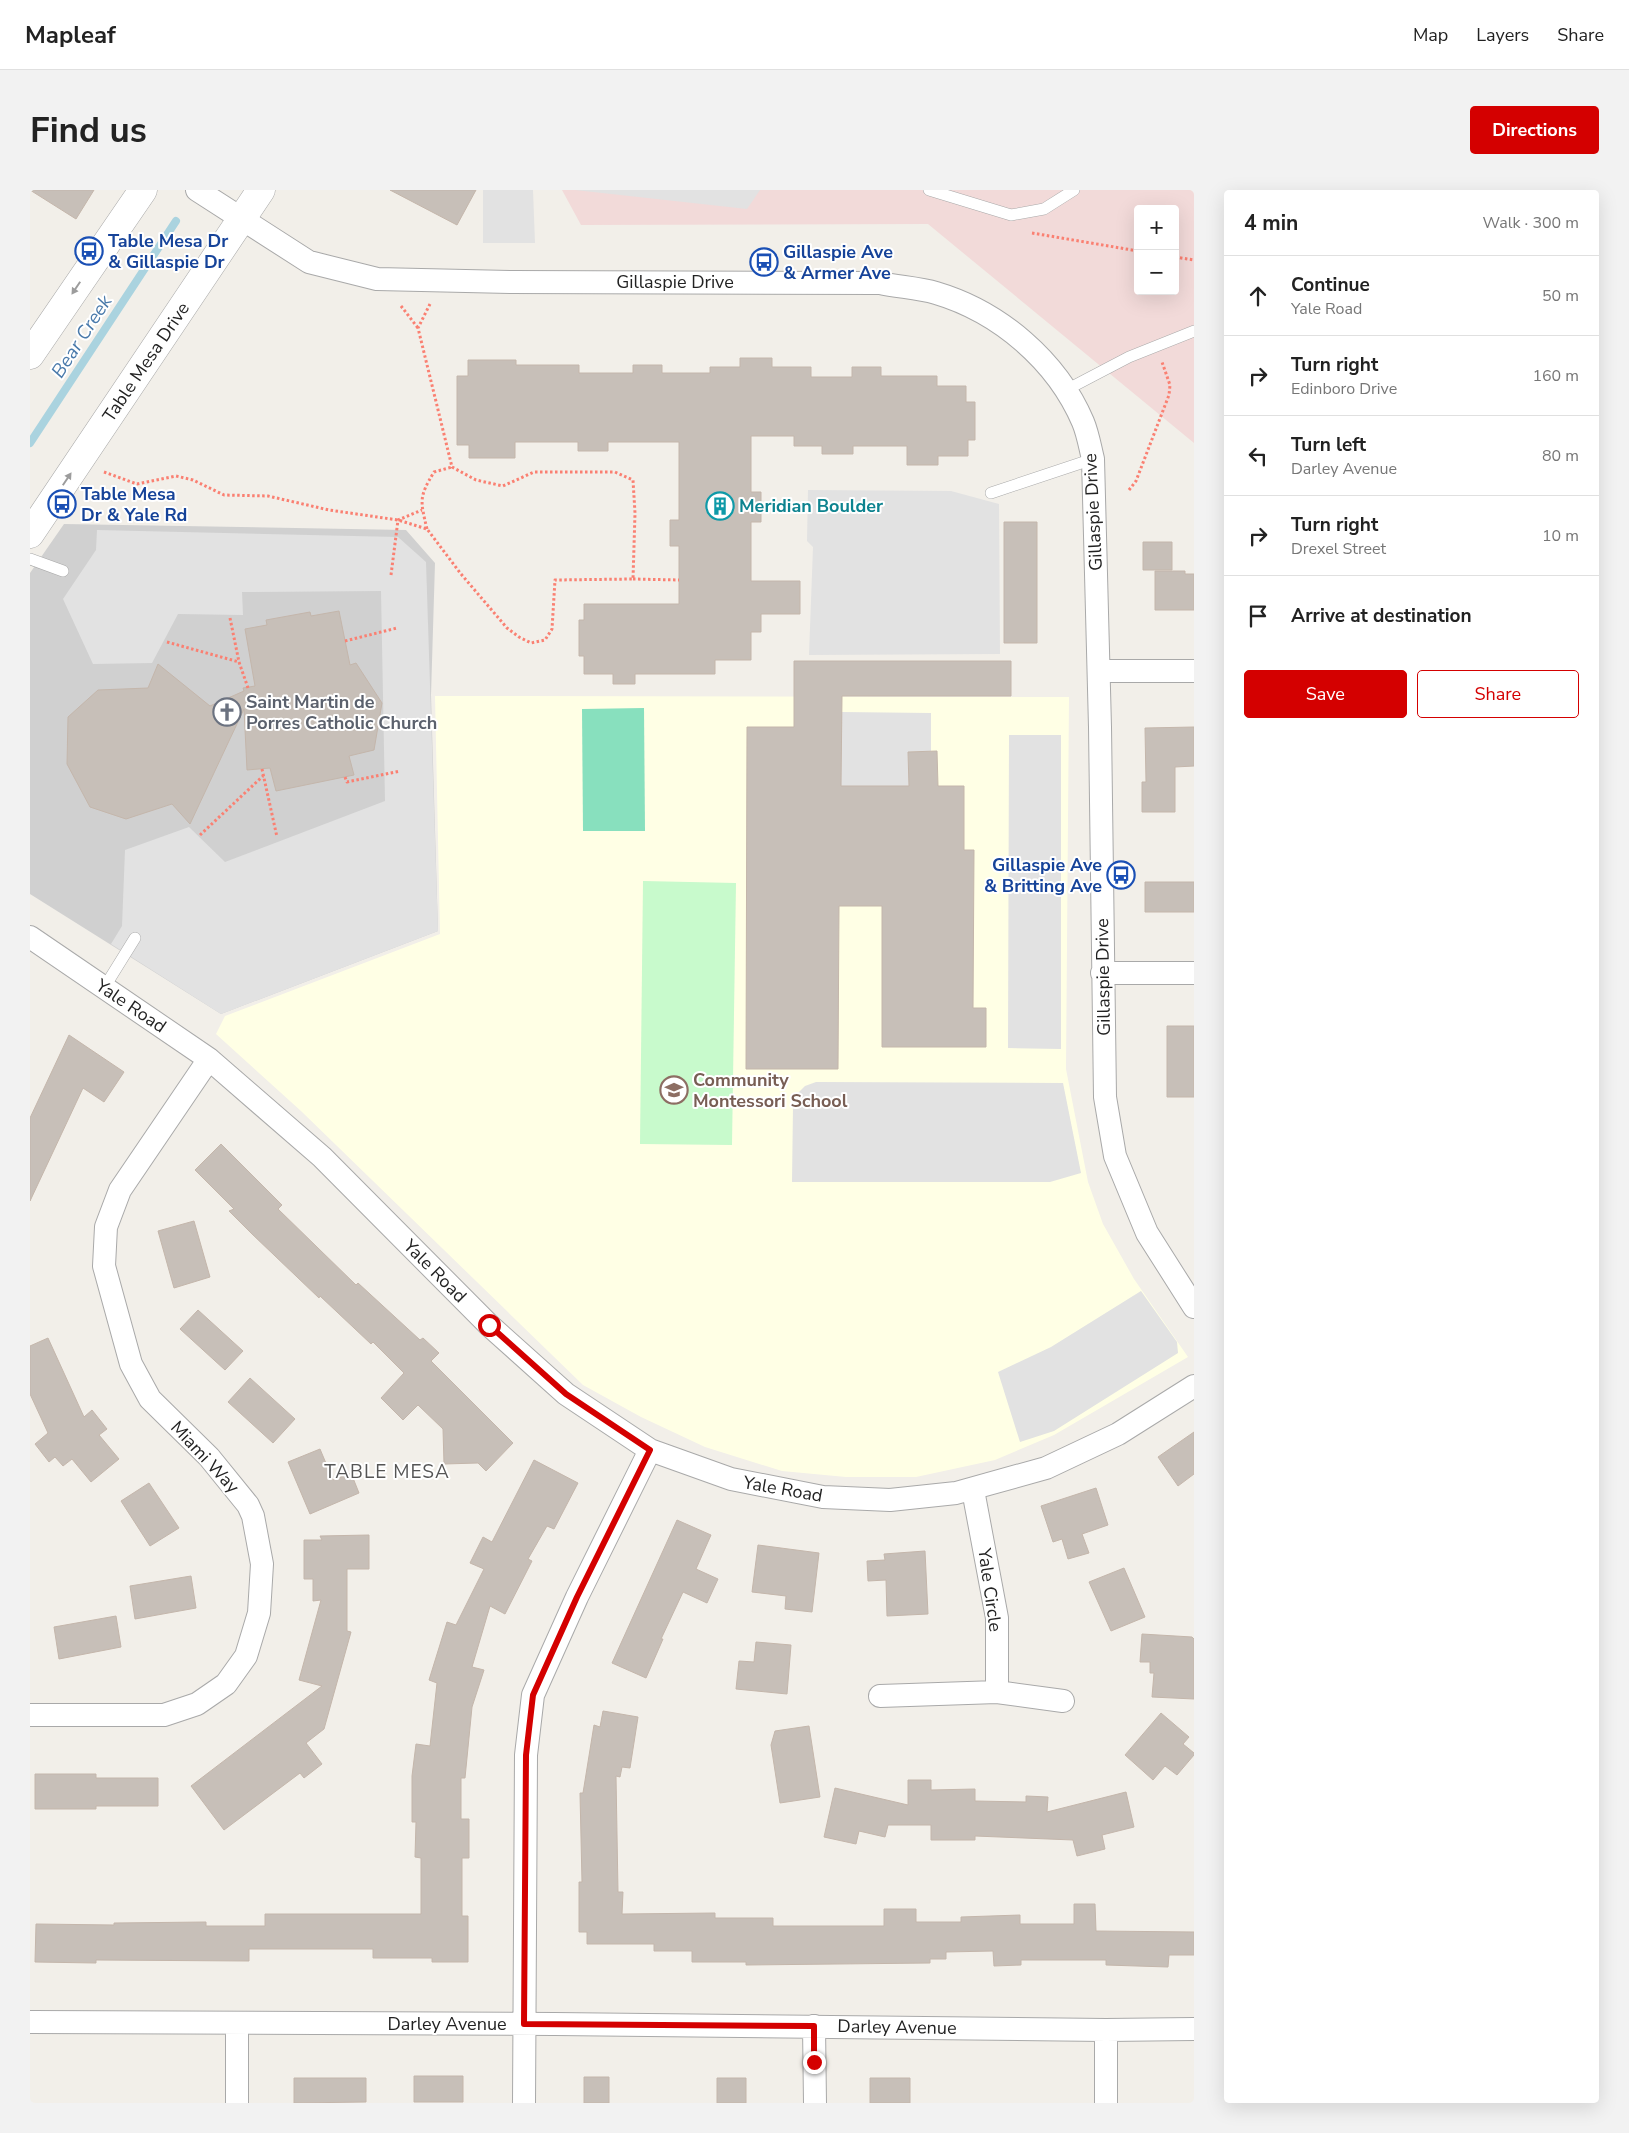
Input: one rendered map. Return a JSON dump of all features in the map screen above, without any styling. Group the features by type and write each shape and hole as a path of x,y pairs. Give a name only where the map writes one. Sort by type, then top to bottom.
{"street":[{"path":"30,355 143,190"},
{"name":"Gillaspie Drive","path":"197,190 309,262 377,279 871,283 936,293 989,316 1023,340 1058,378 1083,423 1093,459 1099,671 1105,1097 1115,1156 1147,1233 1194,1307"},
{"name":"Table Mesa Drive","path":"30,534 261,190"},
{"path":"1099,671 1194,671"},
{"name":"Yale Road","path":"30,937 209,1059 322,1157 489,1325 552,1382 566,1394 650,1450 731,1479 823,1497 890,1500 973,1490 1046,1468 1118,1434 1194,1386"},
{"path":"1102,973 1194,973"},
{"name":"Miami Way","path":"30,1715 164,1715 197,1704 226,1684 246,1656 259,1613 262,1564 253,1516 248,1505 209,1457 150,1399 131,1364 104,1266 106,1227 120,1190 209,1059"},
{"path":"524,2103 526,1755 533,1695 577,1597 650,1450"},
{"name":"Yale Circle","path":"973,1490 997,1618 997,1692"},
{"path":"880,1696 997,1692 1063,1701"},
{"name":"Darley Avenue","path":"30,2022 814,2026 1106,2030 1194,2029"},
{"path":"237,2024 237,2103"},
{"path":"814,2026 814,2103"},
{"path":"1106,2030 1106,2103"}],"lane":[{"path":"929,190 1011,215 1044,209 1074,190"},
{"path":"1066,390 1155,346 1194,331"},
{"path":"992,493 1093,459"},
{"path":"30,559 63,571"},
{"path":"104,988 135,938"}],"path":[{"path":"1032,234 1134,250"},
{"path":"1179,258 1194,260"},
{"path":"418,328 440,280"},
{"path":"400,306 418,328 452,467"},
{"path":"1130,490 1136,481 1169,395 1170,385 1166,370 1155,346"},
{"path":"77,464 137,484 176,476 193,480 224,495 268,496 328,510 398,520 427,528"},
{"path":"633,579 635,513 633,480 615,472 534,472 502,486 476,480 452,467 434,472 422,492 422,510 427,528 461,574 507,628 531,643 545,640 552,629 555,580 679,580"},
{"path":"398,520 422,510"},
{"path":"391,575 398,520"},
{"path":"230,618 239,662 248,688"},
{"path":"345,641 397,628"},
{"path":"167,642 239,662"},
{"path":"262,769 277,837"},
{"path":"345,777 347,782 400,771"},
{"path":"200,835 263,776"}],"shaded area":[{"path":"483,190 533,190 535,243 483,243"},
{"path":"562,190 1194,190 1194,443 928,224 581,225"},
{"path":"575,190 760,190 747,209"},
{"path":"808,490 951,491 999,504 1000,654 809,655 813,547 807,541"},
{"path":"64,524 406,530 435,563 431,695 438,931 221,1014 30,894 30,573"},
{"path":"97,530 398,537 426,562 438,931 221,1014 111,944 122,926 125,850 189,827 225,862 385,801 381,591 242,592 243,615 178,614 152,663 93,664 63,599 96,550"},
{"name":"Community Montessori School","path":"435,696 1069,697 1066,1069 1088,1182 1103,1224 1134,1279 1188,1357 1054,1435 995,1460 916,1477 846,1477 782,1471 705,1447 641,1417 583,1385 301,1111 216,1034 225,1016 440,934"},
{"path":"841,712 931,713 931,751 908,752 909,769 930,786 841,786"},
{"path":"1009,735 1061,735 1061,1049 1008,1048"},
{"path":"816,1082 1063,1083 1081,1173 1050,1182 792,1182 793,1106 797,1094 805,1086"},
{"path":"1141,1291 1177,1342 1178,1353 1054,1431 1020,1442 998,1372 1051,1347"}],"green space":[{"path":"644,708 645,831 583,831 582,709"},
{"path":"643,881 736,883 732,1145 640,1144"}],"building":[{"path":"30,190 94,190 76,219"},
{"path":"390,190 476,190 457,225"},
{"name":"Meridian Boulder","path":"740,358 772,358 772,367 811,367 811,377 852,377 852,367 881,367 881,376 937,376 937,386 966,386 966,402 975,402 975,440 968,440 968,456 938,456 938,465 907,465 907,446 853,446 853,454 822,454 822,446 794,446 794,436 751,436 751,492 761,492 761,522 751,522 751,581 800,581 800,614 761,614 761,632 751,632 751,660 715,660 715,674 635,674 635,684 613,684 613,674 584,674 584,656 579,656 579,620 584,620 584,604 679,604 679,546 670,546 670,520 679,520 679,442 608,442 608,451 578,451 578,442 515,442 515,458 469,458 469,445 457,445 457,376 468,376 468,360 516,360 516,365 579,365 579,373 633,373 633,365 662,365 662,373 710,373 710,367 740,367"},
{"path":"1004,522 1037,522 1037,643 1004,643"},
{"path":"1143,542 1172,542 1172,570 1143,570"},
{"path":"1155,571 1185,571 1185,574 1194,574 1194,610 1155,610"},
{"name":"Saint Martin de Porres Catholic Church","path":"339,611 350,665 356,663 382,703 374,750 349,756 354,775 276,791 270,768 247,770 244,709 190,824 172,804 126,819 90,807 67,764 68,717 98,690 148,688 158,664 210,706 244,691 243,688 255,686 245,629 267,625 266,620 310,612 311,616"},
{"path":"794,661 1011,661 1011,696 842,696 841,786 909,786 908,752 937,751 938,786 964,786 964,850 974,850 973,1008 986,1008 986,1047 882,1047 882,906 839,906 838,1069 746,1069 747,727 794,727"},
{"path":"1194,727 1194,766 1175,767 1175,812 1142,812 1142,782 1146,782 1145,728"},
{"path":"1145,882 1194,882 1194,912 1145,912"},
{"path":"1167,1026 1194,1026 1194,1097 1167,1097"},
{"path":"69,1035 124,1072 104,1102 83,1088 30,1201 30,1118"},
{"path":"221,1144 282,1205 278,1209 356,1285 358,1283 420,1340 423,1338 439,1353 431,1361 513,1443 486,1471 478,1463 444,1464 443,1429 418,1405 403,1420 381,1398 404,1373 373,1342 371,1344 320,1296 319,1298 252,1234 229,1211 234,1209 195,1170"},
{"path":"194,1221 210,1277 174,1288 158,1231"},
{"path":"198,1310 243,1351 225,1370 180,1329"},
{"path":"48,1338 84,1417 92,1410 107,1429 99,1435 119,1459 91,1482 72,1459 63,1466 55,1457 49,1462 35,1444 48,1433 30,1394 30,1346"},
{"path":"250,1378 295,1419 273,1443 228,1402"},
{"path":"1194,1432 1194,1474 1178,1486 1158,1457"},
{"path":"320,1449 333,1480 351,1473 359,1493 310,1514 288,1462"},
{"path":"534,1460 578,1483 554,1529 547,1526 528,1559 532,1561 505,1614 490,1606 472,1667 484,1670 472,1707 465,1778 461,1778 461,1819 469,1819 469,1858 462,1858 462,1916 468,1916 468,1962 432,1962 432,1958 373,1958 373,1949 249,1949 249,1961 96,1960 96,1963 35,1962 36,1924 114,1925 114,1923 206,1922 206,1926 265,1926 265,1914 421,1914 421,1858 415,1857 416,1822 412,1822 412,1776 416,1744 430,1746 437,1683 429,1680 447,1622 456,1625 484,1569 470,1563 483,1537 492,1542"},
{"path":"149,1483 179,1528 150,1546 121,1501"},
{"path":"1096,1488 1108,1525 1082,1534 1089,1553 1068,1559 1062,1539 1053,1542 1041,1506"},
{"path":"677,1520 711,1535 696,1569 718,1579 707,1603 683,1592 661,1639 663,1639 646,1678 612,1663"},
{"path":"369,1535 369,1569 347,1569 347,1631 351,1632 324,1729 306,1743 322,1764 304,1778 300,1773 224,1830 191,1786 322,1686 299,1680 321,1600 313,1601 313,1579 304,1579 304,1540 322,1540 320,1536"},
{"path":"758,1545 819,1553 812,1612 785,1609 786,1596 752,1592"},
{"path":"925,1551 928,1614 887,1616 886,1580 868,1581 867,1561 885,1560 884,1554"},
{"path":"1124,1568 1145,1617 1111,1631 1089,1582"},
{"path":"191,1576 196,1608 135,1619 130,1586"},
{"path":"116,1616 121,1647 59,1659 54,1627"},
{"path":"1142,1634 1192,1637 1194,1639 1194,1699 1152,1697 1154,1673 1150,1673 1150,1662 1140,1662"},
{"path":"756,1642 791,1645 787,1694 736,1689 739,1661 754,1662"},
{"path":"603,1711 638,1717 630,1768 622,1767 620,1777 616,1776 618,1892 623,1892 622,1914 715,1913 715,1918 773,1918 773,1926 884,1926 884,1909 916,1909 916,1922 961,1922 961,1917 1020,1915 1020,1924 1074,1924 1074,1904 1095,1904 1096,1931 1194,1932 1194,1955 1169,1955 1168,1967 1106,1965 1106,1960 1021,1960 1021,1965 994,1966 993,1951 946,1952 946,1959 930,1959 930,1963 746,1965 746,1962 692,1962 692,1951 654,1951 654,1944 587,1944 587,1932 579,1932 579,1882 582,1882 580,1793 583,1793 594,1725 600,1727"},
{"path":"1161,1713 1189,1737 1183,1744 1194,1755 1177,1775 1165,1766 1153,1780 1125,1755"},
{"path":"809,1726 820,1797 780,1803 771,1745 775,1731"},
{"path":"35,1774 96,1774 96,1778 158,1778 158,1806 96,1806 96,1809 35,1809"},
{"path":"908,1780 931,1780 931,1790 975,1789 975,1801 1026,1802 1026,1796 1048,1797 1047,1812 1126,1792 1134,1827 1102,1835 1105,1849 1077,1856 1073,1840 975,1836 975,1840 931,1840 931,1825 888,1825 885,1837 859,1831 856,1844 824,1837 835,1788 908,1805"},
{"path":"414,2076 463,2076 463,2102 414,2102"},
{"path":"584,2077 609,2077 609,2103 584,2103"},
{"path":"294,2078 366,2078 366,2102 294,2103"},
{"path":"717,2078 746,2078 746,2103 717,2103"},
{"path":"870,2078 910,2078 910,2103 870,2103"}],"waterway":[{"name":"Bear Creek","path":"30,443 176,221"}],"place":[{"name":"Table Mesa Dr & Gillaspie Dr","path":"89,251"},
{"name":"Gillaspie Ave & Armer Ave","path":"764,262"},
{"name":"Table Mesa Dr & Yale Rd","path":"62,504"},
{"name":"Meridian Boulder","path":"720,506"},
{"name":"Saint Martin de Porres Catholic Church","path":"227,712"},
{"name":"Gillaspie Ave & Britting Ave","path":"1121,875"},
{"name":"Community Montessori School","path":"674,1090"}],"district":[{"name":"TABLE MESA","path":"387,1471"}],"route":[{"path":"489,1325 566,1394 650,1450 577,1597 533,1695 526,1755 524,2024 814,2026 814,2062"}]}
